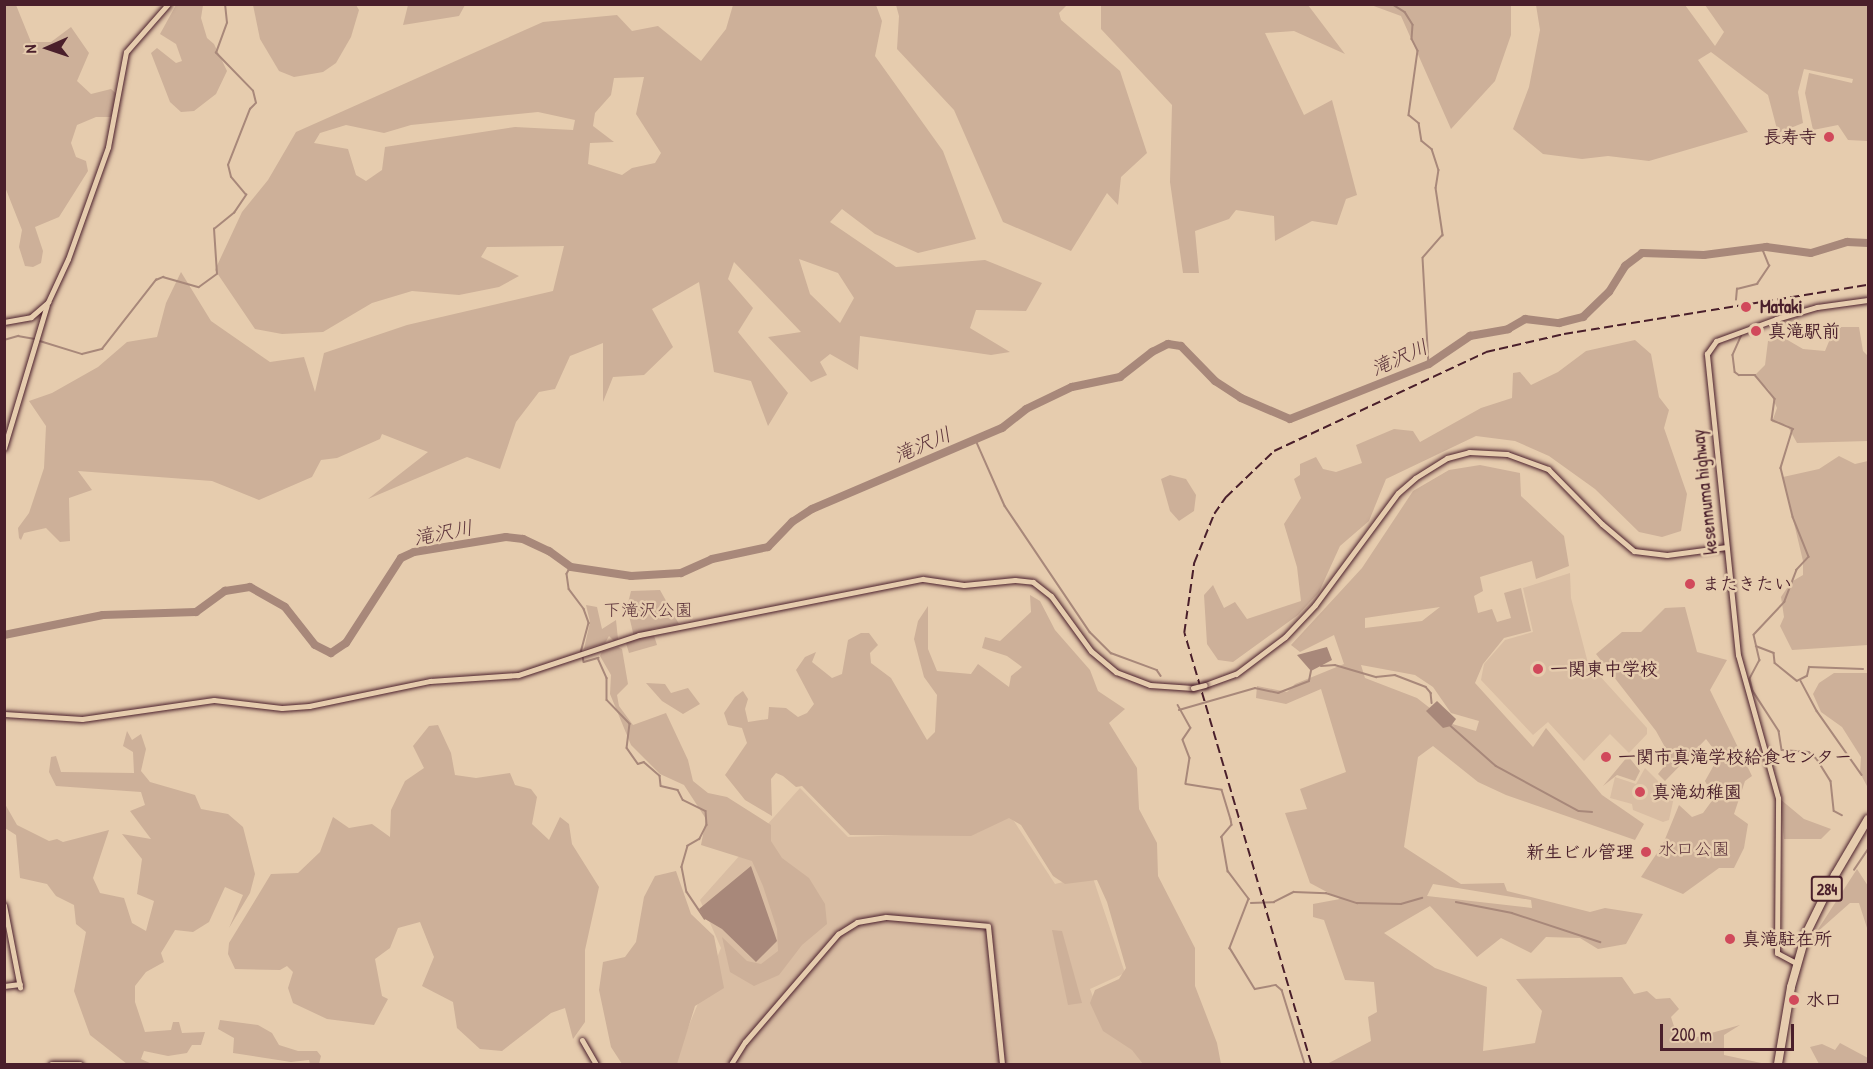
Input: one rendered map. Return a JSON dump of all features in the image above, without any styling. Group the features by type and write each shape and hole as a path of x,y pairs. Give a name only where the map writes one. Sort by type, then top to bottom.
{"highway":[{"name":"284","path":"1778,1065 1796,963 1823,896 1869,819"}],"street":[{"path":"4,447 48,302 68,259 108,147 126,52 168,4"},
{"name":"kesennuma highway","path":"1796,963 1777,953 1778,798 1743,682 1726,547 1708,350 1720,340 1801,311 1869,300"},
{"path":"4,322 30,317 48,302"},
{"path":"4,714 74,719 214,700 282,708 309,706 429,681 518,675 639,635 923,579 964,585 1015,580 1033,582 1051,596 1091,651 1116,672 1150,686 1193,688 1248,666 1284,637 1315,605 1398,493 1414,478 1447,458 1469,453 1507,454 1548,469 1602,524 1634,551 1667,555 1726,547"},
{"path":"4,905 20,985 4,986"},
{"path":"731,1065 745,1042 838,934 857,922 885,917 988,926 1002,1065"},
{"path":"582,1040 596,1065"},
{"path":"51,1065 80,1065"}],"shaded area":[{"name":"一関東中学校","path":"1570,573 1571,598 1588,663 1647,728 1647,734 1629,753 1610,734 1584,761 1548,722 1533,735 1481,680 1484,664 1505,640 1533,632 1523,588"},
{"path":"1327,647 1332,660 1311,671 1297,655"},
{"path":"1437,701 1456,719 1451,726 1443,728 1426,711"},
{"name":"真滝幼稚園","path":"1645,768 1674,797 1669,820 1663,822 1633,810 1632,804 1610,798 1615,777 1636,784"},
{"path":"800,788 848,837 977,833 1010,815 1055,884 1092,875 1125,973 1090,989 1105,1028 1154,1064 673,1064 721,948 700,900"},
{"path":"751,866 777,941 756,962 722,929 705,919 699,909"}],"green space":[{"path":"408,4 465,5 459,16 403,25"},
{"path":"4,5 16,5 31,42 51,42 71,27 89,53 77,81 91,94 111,89 118,95 111,117 96,117 77,125 71,143 76,157 86,161 88,171 59,217 35,227 43,251 41,263 33,267 25,266 19,247 22,230 5,187"},
{"path":"176,5 203,5 201,18 207,38 214,44 227,71 216,94 194,111 181,112 170,102 151,53 157,48 176,63 182,61 176,44 160,34"},
{"path":"253,5 356,5 359,10 351,37 336,63 323,72 294,77 279,71 260,39"},
{"path":"733,5 876,5 882,21 875,56 943,151 976,239 918,253 875,234 842,209 830,222 896,267 985,260 1042,283 1026,311 976,310 970,328 1010,352 991,355 860,336 858,370 830,354 820,362 827,375 811,382 768,337 801,332 734,262 728,279 753,308 738,332 788,393 768,426 751,381 714,372 699,282 652,309 673,347 644,375 613,377 603,402 603,343 570,356 555,389 539,392 516,422 500,469 467,457 368,499 428,452 382,434 380,439 337,458 321,460 312,477 259,500 212,481 78,471 92,490 69,498 70,541 60,542 46,528 24,533 21,540 19,538 18,528 29,513 44,468 46,426 29,401 52,393 98,367 127,342 157,337 166,303 181,272 211,321 270,362 304,357 315,392 324,353 407,325 553,291 564,246 487,247 481,257 519,276 499,287 459,295 412,291 372,303 323,332 282,334 255,329 215,270 242,212 268,180 296,132 543,22 617,15 632,31 658,26 701,61 726,29","holes":["644,77 636,114 661,153 655,163 632,168 622,175 588,164 590,143 614,142 593,126 595,113 611,95 614,78","538,112 575,120 573,130 515,127 385,147 382,170 366,181 356,175 348,149 314,143 320,133 346,125 384,133 411,125","799,259 838,273 854,298 840,323 810,294"]},
{"path":"896,5 1067,5 1059,13 1061,20 1120,71 1147,153 1121,177 1118,205 1107,193 1071,251 1003,222 954,110 897,49 899,16"},
{"path":"1101,5 1308,5 1345,54 1294,31 1265,33 1304,115 1332,100 1357,195 1346,199 1337,225 1312,221 1275,241 1274,216 1236,210 1229,219 1195,231 1199,273 1183,273 1170,182 1172,105 1101,29"},
{"path":"1371,5 1511,5 1511,35 1495,81 1451,129 1401,16"},
{"path":"1536,5 1685,5 1715,46 1724,32 1705,5 1868,5 1868,141 1848,140 1838,125 1813,130 1805,93 1809,73 1852,83 1853,79 1804,69 1798,92 1803,123 1778,133 1768,95 1711,52 1698,60 1748,132 1649,161 1608,156 1582,159 1543,154 1513,129 1529,87 1540,30"},
{"path":"1835,327 1859,327 1863,351 1868,356 1868,441 1797,443 1787,425 1772,422 1777,408 1769,390 1754,376 1765,365 1768,341 1779,335 1803,349 1825,351"},
{"path":"1635,340 1651,354 1659,397 1669,410 1664,428 1687,494 1681,531 1662,537 1639,532 1595,489 1549,456 1515,441 1476,436 1386,479 1369,521 1340,546 1319,592 1298,615 1233,662 1218,660 1207,644 1204,595 1213,585 1224,608 1235,602 1247,619 1301,601 1297,567 1284,524 1301,498 1294,479 1300,475 1300,464 1316,457 1323,469 1336,472 1362,463 1356,445 1394,429 1413,431 1420,442 1481,408 1512,398 1513,373 1520,372 1531,385 1558,372 1586,351"},
{"path":"1839,456 1855,464 1868,461 1868,645 1792,650 1780,626 1784,617 1781,597 1791,582 1803,575 1803,561 1783,477 1819,469"},
{"path":"1480,465 1520,473 1521,496 1564,536 1569,566 1536,579 1532,561 1480,577 1483,591 1474,596 1478,613 1492,609 1497,622 1511,618 1504,593 1521,588 1531,631 1504,638 1483,664 1475,683 1533,747 1546,728 1602,795 1644,824 1635,840 1506,795 1478,782 1433,746 1418,757 1404,847 1461,884 1504,883 1507,891 1590,912 1605,908 1643,914 1626,944 1598,949 1580,938 1546,937 1531,953 1501,938 1477,957 1430,906 1384,933 1435,968 1487,987 1483,1051 1535,1043 1542,1011 1516,979 1622,977 1634,994 1647,991 1656,999 1670,998 1679,1009 1671,1017 1679,1042 1740,1025 1724,1035 1724,1055 1766,1064 1327,1064 1371,1041 1368,1017 1377,1012 1374,982 1345,980 1324,920 1313,917 1313,904 1340,899 1310,883 1285,813 1307,809 1300,789 1346,772 1321,689 1286,704 1256,698 1257,686 1287,692 1295,684 1344,664 1334,635 1300,652 1291,645 1362,568 1413,491 1449,470","holes":["1440,607 1422,621 1365,628 1365,618","1361,665 1415,675 1433,687 1451,713 1479,721 1476,731 1449,723 1417,698 1365,678","1433,884 1531,900 1532,908 1427,896"]},
{"path":"1170,475 1186,479 1196,495 1194,511 1179,521 1170,511 1161,479"},
{"name":"下滝沢公園","path":"660,590 679,624 652,629 657,645 629,653 625,640 634,637 627,607 631,591"},
{"path":"1030,595 1040,601 1055,630 1090,670 1098,691 1125,709 1109,723 1137,768 1139,809 1157,843 1158,876 1195,948 1195,986 1217,1043 1221,1064 1143,1064 1132,1050 1103,1031 1090,1003 1095,990 1119,979 1126,968 1107,902 1097,880 1065,884 1053,876 1021,825 1009,818 971,836 850,835 802,786 796,787 783,776 776,773 771,779 772,816 745,800 725,775 747,743 742,728 728,725 724,713 735,697 743,691 748,699 745,709 748,722 768,719 769,707 786,708 798,717 807,713 814,704 796,670 805,657 816,652 812,662 832,678 842,674 848,640 861,633 869,633 878,645 870,653 871,663 891,678 927,740 935,732 937,695 924,677 914,639 918,621 928,606 928,649 937,671 971,674 978,664 1009,687 1011,676 1022,667 1007,656 982,648 985,637 1000,641 1031,612"},
{"path":"586,605 597,607 602,629 616,620 618,639 614,641 609,636 605,643 584,649 590,622"},
{"name":"水口公園","path":"1685,607 1697,652 1727,660 1710,690 1752,776 1745,781 1734,814 1748,824 1744,848 1734,868 1719,868 1683,894 1641,877 1663,844 1679,805 1692,817 1703,813 1714,798 1705,781 1719,756 1706,739 1665,781 1658,774 1671,758 1656,731 1596,654 1622,632 1641,632 1665,608"},
{"path":"618,647 622,649 628,684 617,695 619,706 633,725 666,713 688,760 693,781 708,793 727,797 771,825 771,841 782,858 809,878 825,904 827,924 802,945 779,975 754,986 730,972 722,937 747,961 761,964 778,951 777,929 763,886 752,861 701,845 706,819 684,785 660,774 631,745 610,694 611,675 600,656 602,652"},
{"path":"1834,673 1868,673 1867,786 1860,773 1861,757 1842,727 1821,712 1813,694 1819,683"},
{"path":"646,683 665,684 671,693 688,688 700,704 683,714 662,701"},
{"path":"438,725 451,753 455,775 476,778 510,773 515,785 531,789 537,797 532,824 549,840 560,817 569,824 572,844 599,887 585,950 585,1022 573,1039 565,1008 551,1013 502,1051 480,1049 457,1028 453,1002 422,986 434,957 420,922 398,928 390,948 375,959 382,996 388,999 374,1025 327,1019 293,1003 288,988 293,972 287,966 280,970 235,969 228,954 229,943 271,874 298,873 320,852 333,817 349,828 372,824 390,837 391,810 405,781 424,768 413,746 429,726"},
{"path":"127,731 132,740 141,734 146,749 141,771 150,782 195,795 201,809 228,814 243,827 255,874 250,893 229,928 243,895 225,887 209,922 193,932 175,930 161,953 164,962 146,972 135,986 135,1002 145,1032 171,1030 173,1022 179,1022 182,1033 205,1032 201,1045 192,1045 187,1053 168,1056 144,1051 141,1059 152,1064 127,1064 90,1035 74,991 86,932 76,924 74,905 56,896 47,884 20,878 16,835 5,828 5,804 17,825 49,841 57,839 63,842 109,830 93,878 100,893 124,898 132,923 146,931 154,901 137,894 142,859 122,834 151,839 130,811 145,805 141,792 56,786 49,772 51,757 56,756 61,772 134,773 133,752 123,746"},
{"path":"1628,756 1640,771 1635,781 1617,775 1603,786"},
{"path":"1780,799 1804,819 1831,829 1821,839 1784,839"},
{"path":"1857,869 1868,886 1868,931 1859,903 1850,903 1815,934"},
{"path":"676,871 691,914 714,936 724,988 695,1006 677,1064 622,1064 611,1047 599,990 603,962 625,957 636,942 644,897 655,876"},
{"path":"1052,930 1062,931 1082,1003 1068,1005"},
{"path":"220,1020 258,1025 272,1033 279,1045 298,1051 317,1051 321,1056 319,1064 310,1064 309,1060 291,1062 233,1053 234,1038 218,1029"},
{"path":"1840,1043 1868,1058 1868,1064 1819,1064 1810,1047 1822,1044 1835,1050"}],"waterway":[{"path":"40,341 82,354 102,349 156,280 163,277 199,287 217,274 214,229 234,213 246,195 231,177 228,165 250,109 256,103 253,91 216,53 227,23 225,4"},
{"path":"1392,4 1405,12 1413,25 1412,39 1418,51 1409,115 1419,123 1422,141 1432,149 1439,170 1436,188 1443,235 1423,258 1429,364"},
{"name":"滝沢川","path":"4,635 103,615 196,612 225,591 250,587 285,607 315,645 331,653 346,643 401,558 414,552 506,537 523,539 549,551 571,567 631,576 681,573 712,559 768,547 792,522 812,509 1002,428 1026,409 1072,387 1120,377 1152,352 1168,344 1181,346 1215,381 1241,398 1290,419 1429,364 1470,336 1508,329 1525,319 1559,323 1583,317 1609,292 1625,266 1642,253 1704,255 1766,247 1811,253 1847,242 1868,243"},
{"path":"1736,300 1737,289 1757,284 1769,266 1763,251 1758,248"},
{"path":"1742,335 1733,355 1735,372 1739,375 1755,375 1775,399 1772,420 1793,429 1781,468 1793,517 1809,557 1797,570 1785,602 1754,635 1760,660 1750,679 1753,691 1779,731 1782,750 1809,752 1817,759 1831,781 1834,811 1842,815"},
{"path":"4,340 18,336 35,339"},
{"path":"975,438 1005,506 1090,632 1111,653 1157,670 1161,676"},
{"path":"571,567 567,574 569,589 584,609 589,623 581,652"},
{"path":"1756,646 1774,653 1775,663 1797,681 1807,676 1809,667 1863,669"},
{"path":"583,656 584,662 598,658 607,678 607,700 630,724 627,748 638,764 644,762 660,776 661,786 678,790 683,800 706,811 707,825 700,839 688,846 682,867 687,892 705,919"},
{"path":"1321,666 1335,665 1376,677 1395,675 1426,687 1431,693 1432,703"},
{"path":"1179,710 1255,688 1278,693 1309,681 1311,671"},
{"path":"1801,681 1817,711 1862,775"},
{"path":"1178,705 1191,728 1183,740 1190,758 1186,784 1222,790 1232,825 1222,837 1228,871 1249,899 1230,948 1255,989 1276,985 1282,990 1305,1064"},
{"path":"1451,726 1496,766 1579,811 1592,812"},
{"path":"1854,870 1868,849"},
{"path":"1251,903 1274,902 1294,892 1326,893 1357,903 1401,904 1422,898"},
{"path":"1456,902 1512,913 1600,942"}],"railway":[{"path":"1311,1064 1184,633 1194,563 1214,514 1226,497 1274,451 1486,352 1564,334 1868,285"}],"place":[{"name":"長寿寺","path":"1829,137"},
{"name":"Mataki","path":"1746,307"},
{"name":"真滝駅前","path":"1756,331"},
{"name":"またきたい","path":"1690,584"},
{"name":"一関東中学校","path":"1538,669"},
{"name":"一関市真滝学校給食センター","path":"1606,757"},
{"name":"真滝幼稚園","path":"1640,792"},
{"name":"新生ビル管理","path":"1646,852"},
{"name":"真滝駐在所","path":"1730,939"},
{"name":"水口","path":"1794,1000"}]}
